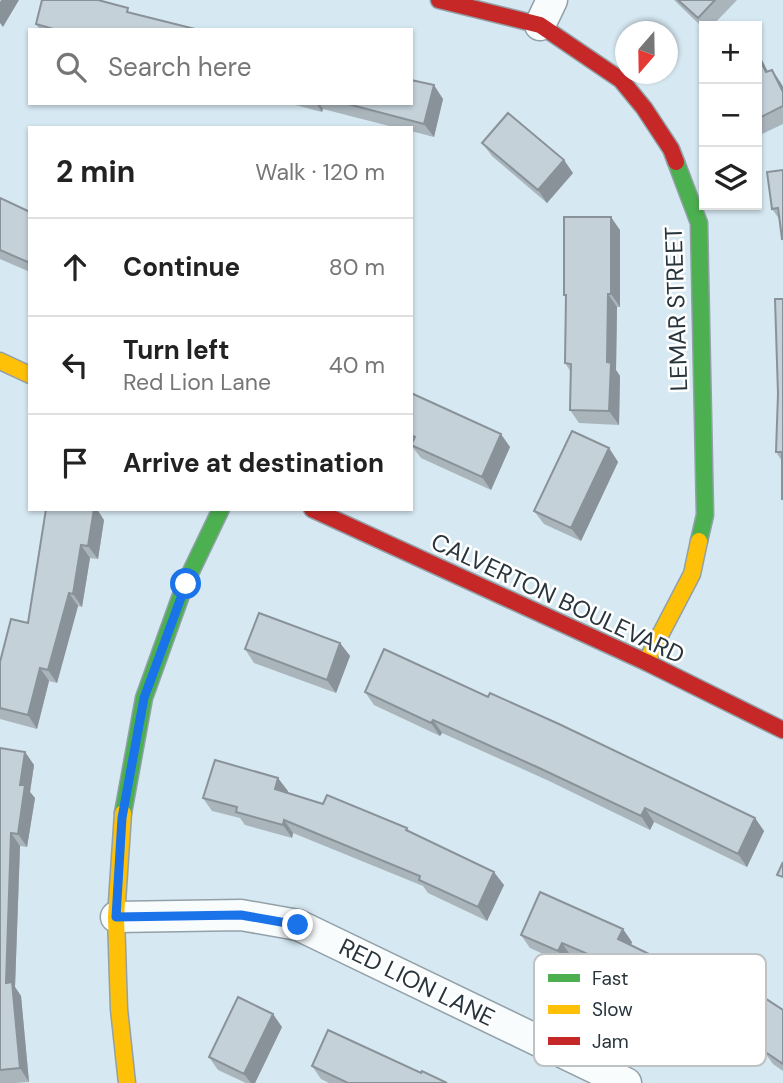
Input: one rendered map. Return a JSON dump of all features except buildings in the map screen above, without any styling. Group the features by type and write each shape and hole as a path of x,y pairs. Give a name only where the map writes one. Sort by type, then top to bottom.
{"street":[{"name":"LEMAR STREET","path":"439,0 546,13 621,80 644,108 671,149 699,223 705,515 692,574 646,662"},
{"path":"0,361 28,374"},
{"path":"127,1083 119,1009 116,917 122,818 144,698 186,584 220,511"},
{"name":"CALVERTON BOULEVARD","path":"316,511 646,662 783,730"},
{"name":"RED LION LANE","path":"116,917 241,915 298,925 534,1039"},
{"name":"RED LION LANE","path":"591,1066 626,1083"}],"traffic: fast":[{"path":"676,162 699,223 705,515 699,541"},
{"path":"123,813 144,698 185,584 220,511"}],"traffic: slow":[{"path":"0,361 28,374"},
{"path":"646,662 692,574 699,541"},
{"path":"123,813 116,917 119,1009 127,1083"}],"traffic: jam":[{"path":"439,0 540,25 621,80 644,108 671,149 676,162"},
{"path":"316,511 646,662 783,730"}],"route":[{"path":"186,584 144,698 122,818 116,917 241,915 298,925"}]}
